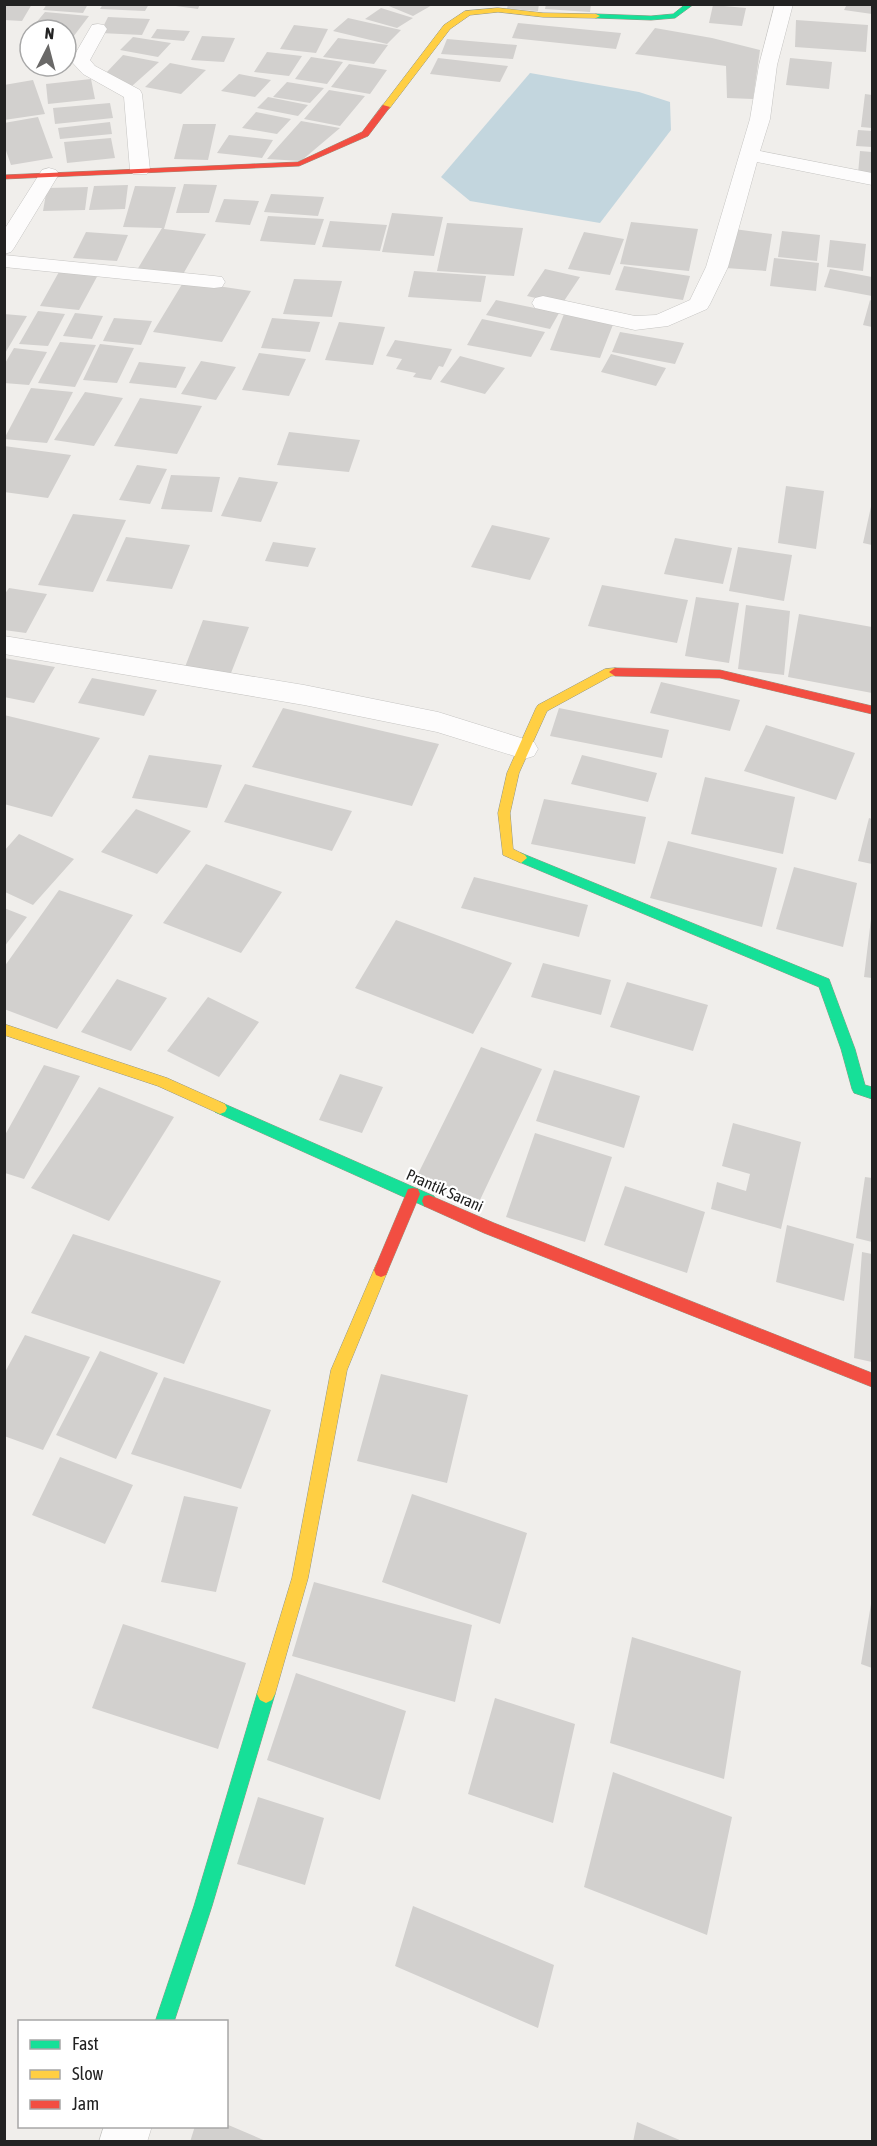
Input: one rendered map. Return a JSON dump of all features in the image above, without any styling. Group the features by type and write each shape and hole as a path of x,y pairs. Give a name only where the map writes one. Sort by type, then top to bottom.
{"street":[{"path":"4,177 140,170 212,170 299,164 366,134 447,27 468,14 499,7 543,15 651,18 675,16 691,4"},
{"path":"543,303 635,323 660,321 699,304 717,267 760,119 768,65 784,4"},
{"path":"98,29 80,61 88,70 133,94 140,170"},
{"path":"749,155 873,179"},
{"path":"4,248 49,174"},
{"path":"4,261 214,282"},
{"path":"4,645 304,695 438,722 524,749"},
{"path":"873,710 720,674 609,672 542,708 513,773 504,813 507,852 824,983 848,1049 859,1089 873,1093"},
{"name":"Prantik Sarani","path":"4,1029 162,1082 489,1228 873,1380"},
{"path":"165,2020 203,1906 300,1578 339,1370 413,1194"}],"shaded area":[{"path":"530,73 639,92 670,102 671,130 600,223 470,201 441,177"}],"building":[{"path":"4,4 32,4 24,18 18,18 18,21 4,20"},
{"path":"47,4 88,4 83,13 43,10"},
{"path":"103,4 149,4 145,11 100,9"},
{"path":"161,4 200,4 198,9"},
{"path":"384,4 434,4 413,16"},
{"path":"508,4 539,4 538,11 507,9"},
{"path":"546,4 591,4 590,12 545,9"},
{"path":"847,4 872,4 872,14 844,10"},
{"path":"713,5 746,8 742,26 709,23"},
{"path":"381,8 413,18 397,28 365,19"},
{"path":"45,12 89,16 78,30 78,18 40,18"},
{"path":"108,17 150,19 142,35 100,33"},
{"path":"348,18 401,30 387,44 333,31"},
{"path":"796,20 868,25 866,52 795,47"},
{"path":"518,23 621,33 616,49 512,38"},
{"path":"294,25 328,29 316,53 280,49"},
{"path":"655,28 712,38 760,50 753,99 727,98 726,66 635,54"},
{"path":"157,29 190,31 184,41 151,38"},
{"path":"202,36 235,38 224,62 191,60"},
{"path":"133,37 171,43 158,57 120,50"},
{"path":"338,38 388,45 374,64 323,57"},
{"path":"447,39 517,45 513,59 441,54"},
{"path":"267,52 302,56 289,76 254,72"},
{"path":"123,55 159,62 132,86 106,73"},
{"path":"311,57 343,62 327,84 295,79"},
{"path":"438,58 508,66 500,82 430,74"},
{"path":"790,58 832,62 829,89 786,85"},
{"path":"170,63 206,70 181,94 145,87"},
{"path":"349,64 387,70 370,94 331,87"},
{"path":"239,74 271,80 255,97 221,91"},
{"path":"91,79 95,99 48,104 46,84"},
{"path":"33,80 45,114 4,120 4,85"},
{"path":"287,82 324,88 310,103 273,97"},
{"path":"329,90 365,96 340,126 304,119"},
{"path":"865,94 872,95 872,128 861,127"},
{"path":"268,97 308,105 298,116 257,108"},
{"path":"110,103 113,118 55,124 53,108"},
{"path":"256,112 291,119 277,134 242,128"},
{"path":"38,117 53,158 11,165 4,145 4,123"},
{"path":"301,121 340,128 301,161 267,159"},
{"path":"110,122 112,134 60,139 58,128"},
{"path":"183,124 216,124 208,160 174,159"},
{"path":"858,130 872,131 872,147 856,146"},
{"path":"229,135 273,140 262,158 217,153"},
{"path":"111,138 115,158 67,163 64,142"},
{"path":"860,151 872,152 872,175 858,174"},
{"path":"184,184 217,185 209,213 176,213"},
{"path":"128,185 125,209 89,210 94,186"},
{"path":"135,186 176,187 164,229 206,234 182,276 137,270 162,228 123,227"},
{"path":"88,187 85,210 43,211 47,188"},
{"path":"271,194 324,197 318,216 264,212"},
{"path":"224,199 259,201 250,225 215,222"},
{"path":"392,213 443,217 434,256 382,252"},
{"path":"268,216 324,219 315,245 260,241"},
{"path":"330,221 387,225 380,251 322,247"},
{"path":"631,222 698,229 689,271 620,264"},
{"path":"447,223 523,228 514,276 437,271"},
{"path":"734,229 772,234 766,271 726,268"},
{"path":"782,231 820,235 817,261 778,257"},
{"path":"86,232 128,235 117,261 73,258"},
{"path":"584,232 624,239 610,275 568,269"},
{"path":"830,240 866,244 863,271 827,267"},
{"path":"774,258 819,263 816,291 770,286"},
{"path":"624,266 690,276 683,300 615,290"},
{"path":"545,269 580,277 562,304 527,296"},
{"path":"830,269 872,277 872,296 824,287"},
{"path":"60,270 99,273 79,310 40,306"},
{"path":"414,271 486,276 481,302 408,297"},
{"path":"294,279 342,281 332,317 283,314"},
{"path":"184,281 251,291 222,342 153,332"},
{"path":"496,300 559,313 550,329 486,315"},
{"path":"870,300 872,301 872,327 863,325"},
{"path":"38,311 65,314 48,346 19,344"},
{"path":"75,313 103,316 92,339 63,336"},
{"path":"4,314 27,316 4,355"},
{"path":"564,314 614,322 600,358 550,350"},
{"path":"114,318 152,321 141,345 103,341"},
{"path":"272,318 320,322 310,352 261,348"},
{"path":"482,319 545,332 531,357 467,345"},
{"path":"339,322 385,327 373,365 325,360"},
{"path":"620,332 684,343 675,364 612,352"},
{"path":"395,340 452,349 443,367 439,366 431,380 413,377 416,373 396,369 402,359 386,356"},
{"path":"60,342 96,345 75,387 38,383"},
{"path":"100,344 134,348 117,383 83,380"},
{"path":"14,348 47,352 29,385 4,383 4,365"},
{"path":"259,353 306,359 289,396 242,390"},
{"path":"611,354 666,368 656,386 601,372"},
{"path":"460,356 505,368 485,394 440,382"},
{"path":"201,361 236,367 216,400 181,394"},
{"path":"139,362 186,367 176,388 129,383"},
{"path":"31,388 73,392 47,443 4,439"},
{"path":"85,392 123,398 94,446 54,440"},
{"path":"140,398 202,406 177,454 114,446"},
{"path":"289,432 360,440 349,472 277,465"},
{"path":"4,446 71,455 48,498 4,492"},
{"path":"137,465 167,469 150,504 119,500"},
{"path":"171,475 220,477 212,512 161,509"},
{"path":"239,477 278,482 261,522 221,516"},
{"path":"786,486 824,491 816,549 778,543"},
{"path":"872,502 872,545 863,543"},
{"path":"73,514 126,520 93,592 38,585"},
{"path":"492,525 550,538 530,580 471,567"},
{"path":"126,537 190,545 172,589 106,581"},
{"path":"675,538 732,548 723,584 664,574"},
{"path":"273,542 316,548 308,567 265,561"},
{"path":"738,547 792,555 784,601 729,591"},
{"path":"602,585 688,600 677,643 588,626"},
{"path":"9,588 47,594 26,633 4,630 4,595"},
{"path":"696,597 739,603 729,663 685,656"},
{"path":"746,605 790,611 784,675 738,669"},
{"path":"799,614 872,627 872,693 788,677"},
{"path":"203,620 249,627 231,673 185,667"},
{"path":"4,658 55,667 34,703 4,697"},
{"path":"92,678 157,690 144,716 78,703"},
{"path":"661,682 740,700 730,731 650,713"},
{"path":"283,708 439,744 412,806 252,767"},
{"path":"559,708 669,730 662,758 550,736"},
{"path":"4,715 100,738 52,817 4,804"},
{"path":"766,725 855,753 836,800 744,771"},
{"path":"149,755 222,765 207,808 132,798"},
{"path":"582,755 657,773 648,802 571,784"},
{"path":"705,777 795,797 783,854 691,834"},
{"path":"245,784 352,811 332,851 224,822"},
{"path":"544,799 646,817 635,864 531,844"},
{"path":"136,809 191,831 157,874 101,852"},
{"path":"869,818 872,819 872,864 858,861"},
{"path":"19,834 74,859 33,905 5,892 5,850"},
{"path":"668,841 777,868 762,927 650,898"},
{"path":"206,864 282,892 241,953 163,923"},
{"path":"794,867 857,883 843,947 776,929"},
{"path":"474,877 588,905 579,937 461,908"},
{"path":"59,890 133,915 57,1029 4,1009 4,967"},
{"path":"4,908 27,917 4,947"},
{"path":"872,919 872,978 864,977"},
{"path":"396,920 512,963 473,1034 355,988"},
{"path":"543,963 611,980 601,1015 531,997"},
{"path":"117,979 167,998 131,1051 81,1032"},
{"path":"627,982 708,1005 693,1051 610,1027"},
{"path":"208,997 259,1022 219,1077 167,1051"},
{"path":"481,1047 542,1069 480,1200 417,1176"},
{"path":"44,1065 80,1076 24,1179 5,1173 5,1135"},
{"path":"554,1070 640,1096 624,1148 536,1121"},
{"path":"340,1074 383,1087 362,1133 319,1120"},
{"path":"99,1087 174,1117 109,1221 31,1188"},
{"path":"733,1123 801,1142 781,1229 711,1209 717,1182 746,1191 750,1174 722,1166"},
{"path":"535,1133 612,1157 585,1242 506,1217"},
{"path":"865,1177 872,1178 872,1242 856,1238"},
{"path":"625,1186 705,1212 687,1273 604,1245"},
{"path":"787,1225 854,1244 844,1301 776,1282"},
{"path":"73,1234 221,1281 184,1364 31,1313"},
{"path":"862,1252 872,1254 872,1362 854,1358"},
{"path":"25,1335 90,1357 43,1450 4,1436 4,1374"},
{"path":"100,1351 158,1373 116,1459 56,1435"},
{"path":"381,1374 468,1395 447,1483 357,1461"},
{"path":"164,1377 271,1410 241,1489 131,1454"},
{"path":"60,1457 133,1485 105,1544 32,1515"},
{"path":"412,1494 527,1533 500,1624 382,1582"},
{"path":"184,1496 238,1507 216,1592 161,1582"},
{"path":"314,1582 472,1625 455,1702 292,1656"},
{"path":"872,1604 872,1668 861,1664"},
{"path":"123,1624 246,1663 218,1749 92,1708"},
{"path":"632,1637 741,1671 724,1779 610,1743"},
{"path":"296,1673 406,1711 380,1800 267,1760"},
{"path":"495,1698 575,1724 553,1823 468,1794"},
{"path":"613,1772 732,1817 707,1935 584,1887"},
{"path":"258,1797 324,1818 305,1885 237,1864"},
{"path":"413,1906 554,1965 538,2028 395,1966"},
{"path":"637,2122 682,2141 682,2142 633,2142"},
{"path":"228,2125 268,2142 190,2142 194,2128 228,2128"}],"traffic: fast":[{"path":"596,16 651,18 675,16 691,4"},
{"path":"521,858 824,983 848,1049 859,1089 872,1093"},
{"path":"220,1108 429,1201"},
{"path":"165,2020 203,1906 266,1694"}],"traffic: slow":[{"path":"386,107 447,27 468,13 498,10 543,15 596,16"},
{"path":"521,858 507,852 504,813 513,773 542,708 609,672 615,672"},
{"path":"4,1029 162,1082 220,1108"},
{"path":"266,1694 300,1578 339,1370 381,1270"}],"traffic: jam":[{"path":"4,177 299,164 365,134 386,107"},
{"path":"615,672 720,674 872,710"},
{"path":"381,1270 413,1194"},
{"path":"429,1201 489,1228 872,1380"}]}
